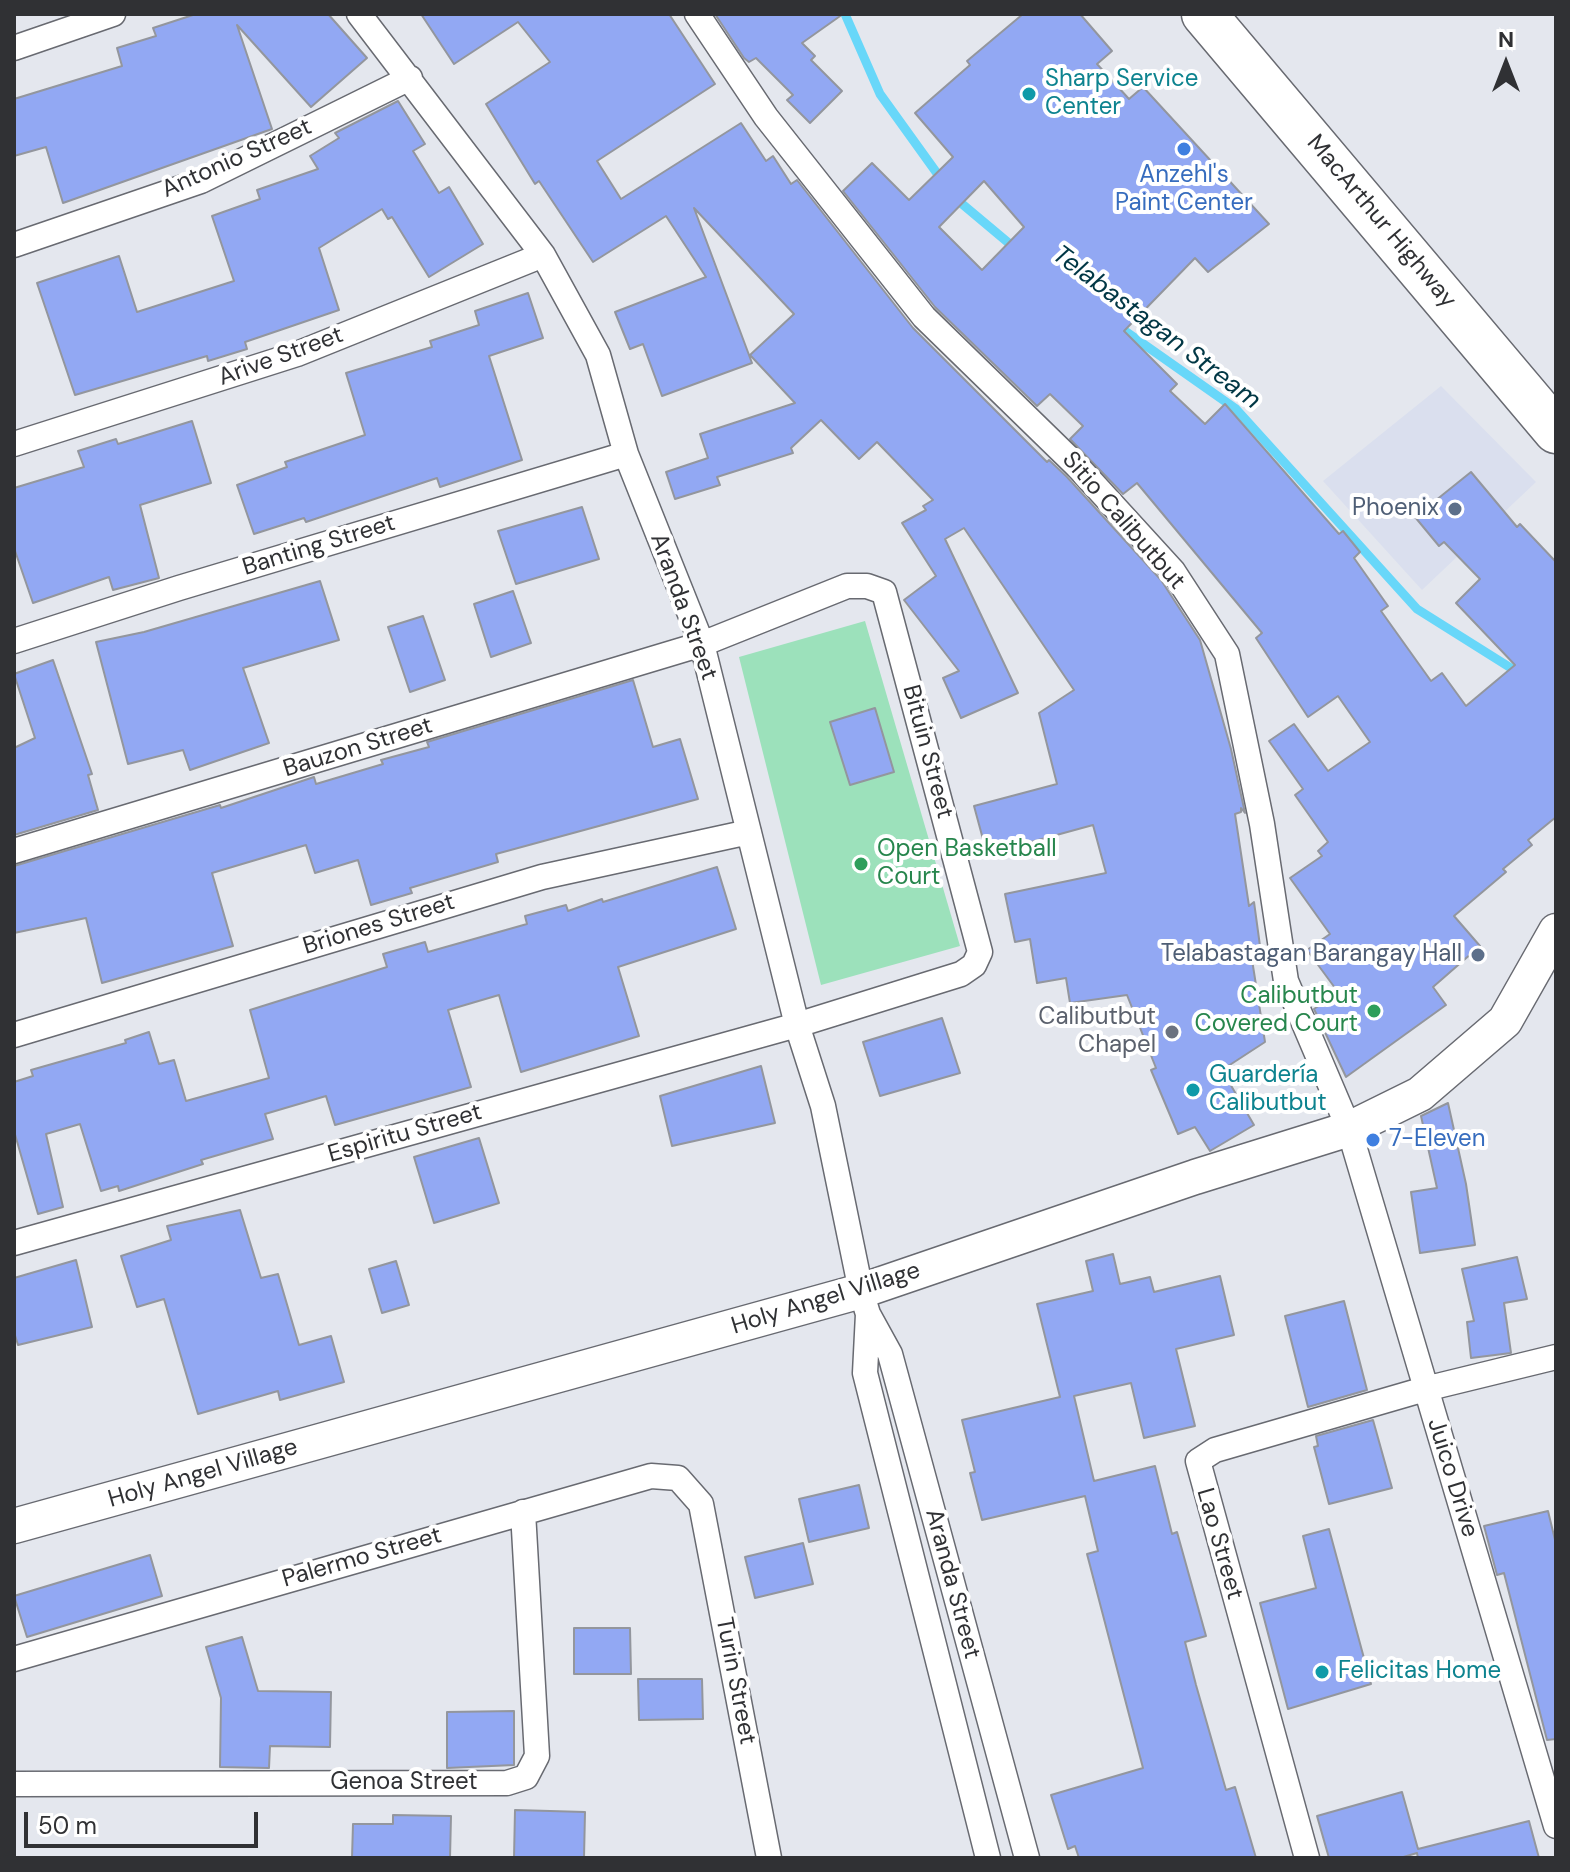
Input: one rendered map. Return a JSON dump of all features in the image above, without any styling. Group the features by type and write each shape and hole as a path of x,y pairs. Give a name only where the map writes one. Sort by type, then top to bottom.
{"highway":[{"name":"MacArthur Highway","path":"1204,14 1556,431"}],"street":[{"path":"14,48 113,14"},
{"name":"Aranda Street","path":"359,14 543,255 598,355 626,454 702,644 797,1025 823,1106 864,1302 865,1373 987,1851"},
{"name":"Sitio Calibutbut","path":"697,14 766,117 924,317 1078,467 1173,571 1227,654 1262,824 1286,981 1349,1129"},
{"name":"Antonio Street","path":"14,245 201,181 410,78"},
{"name":"Arive Street","path":"14,444 297,354 543,255"},
{"name":"Banting Street","path":"14,641 179,588 626,454"},
{"name":"Bituin Street","path":"702,644 847,586 867,586 884,592 980,952 974,965 961,974 797,1025"},
{"name":"Bauzon Street","path":"14,851 702,644"},
{"name":"Briones Street","path":"14,1035 542,877 749,832"},
{"name":"Holy Angel Village","path":"14,1526 864,1302 1195,1177 1349,1129 1420,1094 1505,1021 1556,931"},
{"name":"Espiritu Street","path":"14,1243 797,1025"},
{"name":"Juico Drive","path":"1349,1129 1556,1826"},
{"name":"Aranda Street","path":"864,1302 890,1354 1027,1858"},
{"path":"1425,1389 1556,1357"},
{"name":"Lao Street","path":"1307,1858 1198,1461 1215,1450 1425,1389"},
{"name":"Palermo Street","path":"14,1659 651,1476 678,1478 701,1504"},
{"name":"Turin Street","path":"701,1504 769,1858"},
{"name":"Genoa Street","path":"14,1784 507,1783 526,1777 537,1756 523,1512"}],"shaded area":[{"path":"1441,386 1536,482 1422,590 1323,481"}],"green space":[{"path":"865,621 960,946 821,985 739,657"}],"building":[{"path":"196,14 328,14 367,58 311,107 237,25 272,129 63,203 46,147 14,156 14,99 122,66 117,48 156,36 153,28"},
{"path":"421,14 669,14 715,84 597,161 621,199 741,123 766,161 773,156 791,184 797,180 913,328 1047,462 1049,460 1067,477 1161,580 1200,640 1231,749 1245,813 1241,808 1241,812 1235,814 1249,906 1254,902 1260,946 1250,947 1265,1042 1222,1070 1254,1125 1210,1151 1195,1127 1178,1134 1151,1070 1156,1068 1127,995 1070,1003 1066,978 1037,983 1030,939 1015,942 1005,894 1106,873 1093,825 987,854 974,806 1057,784 1039,713 1074,690 964,528 945,539 1018,693 961,718 943,678 959,671 904,600 936,576 902,523 926,510 923,506 933,500 877,442 859,459 821,420 791,448 793,453 717,477 720,485 675,499 666,472 708,458 700,434 795,403 750,355 794,314 694,208 752,363 662,396 643,344 630,349 615,312 706,277 666,216 593,262 539,181 535,184 486,104 550,62 518,22 454,64"},
{"path":"715,14 843,14 802,43 815,56 811,60 842,91 810,123 787,100 793,95 756,58 749,62 744,58"},
{"path":"1023,14 1080,14 1112,51 1097,64 1129,99 1143,87 1269,224 1208,272 1195,258 1124,331 1177,384 1170,391 1205,424 1225,404 1339,534 1343,531 1360,552 1354,558 1388,606 1381,611 1431,681 1442,673 1466,706 1515,665 1456,603 1480,579 1444,542 1439,546 1415,517 1471,472 1517,527 1520,524 1556,562 1556,817 1528,840 1532,845 1503,869 1506,872 1454,916 1480,946 1433,987 1446,1005 1346,1077 1314,1009 1338,992 1307,950 1330,934 1290,878 1322,856 1318,851 1328,842 1295,795 1303,789 1269,741 1294,724 1328,771 1370,742 1338,696 1308,717 1256,638 1262,633 1137,483 1123,494 1070,439 1083,426 1050,394 1037,406 935,307 843,191 872,163 909,200 953,157 915,113 970,65 967,61","holes":["984,181 1024,227 982,270 939,227"]},
{"path":"398,101 425,144 413,151 439,193 449,187 483,244 429,277 392,217 388,219 382,209 319,248 339,310 245,342 247,349 208,361 207,356 75,395 37,283 119,256 137,312 234,281 212,216 260,199 257,190 318,169 310,156 339,138 335,133"},
{"path":"528,293 543,338 489,356 522,460 440,487 437,478 306,522 304,518 254,534 237,485 287,467 285,462 365,435 346,373 432,347 430,341 479,325 475,311"},
{"path":"192,421 211,483 140,505 159,578 113,590 109,577 33,603 14,548 14,488 84,467 78,451 116,439 118,444"},
{"path":"582,507 599,559 516,584 498,531"},
{"path":"320,581 339,640 243,668 269,743 190,770 183,750 128,764 96,642 144,632"},
{"path":"513,591 531,643 491,657 474,604"},
{"path":"423,616 445,680 410,692 388,627"},
{"path":"53,660 92,774 88,775 98,810 14,835 14,748 35,738 14,674"},
{"path":"633,680 653,747 680,739 698,799 496,854 498,862 410,888 412,893 371,905 358,860 315,873 306,845 212,873 233,946 102,983 86,918 14,933 14,866 220,805 221,808 314,777 316,784 383,764 381,760 429,747 427,742"},
{"path":"875,708 894,772 850,785 830,722"},
{"path":"717,867 736,929 618,967 639,1036 521,1072 499,995 448,1010 471,1087 335,1125 326,1096 265,1114 273,1139 201,1160 203,1164 119,1191 118,1186 101,1191 80,1124 46,1134 63,1207 38,1214 14,1131 14,1082 33,1076 31,1070 126,1043 125,1040 149,1032 159,1064 174,1060 186,1101 269,1078 250,1010 387,967 383,954 425,942 428,952 527,924 525,916 566,905 568,911"},
{"path":"942,1018 960,1073 880,1096 863,1042"},
{"path":"761,1066 775,1123 672,1146 660,1096"},
{"path":"1448,1103 1466,1184 1475,1245 1420,1253 1411,1192 1437,1188 1421,1116"},
{"path":"479,1138 499,1203 434,1223 414,1157"},
{"path":"240,1210 261,1278 278,1274 299,1345 331,1336 344,1382 280,1400 278,1391 198,1414 164,1299 137,1307 121,1256 171,1240 167,1226"},
{"path":"1113,1254 1120,1284 1150,1277 1154,1292 1220,1276 1234,1335 1176,1349 1195,1426 1144,1438 1131,1383 1074,1396 1094,1481 1155,1466 1172,1534 1177,1532 1206,1636 1185,1642 1196,1685 1226,1790 1235,1787 1256,1858 1079,1858 1075,1846 1068,1849 1051,1795 1143,1768 1087,1554 1098,1551 1085,1496 982,1520 970,1473 975,1472 962,1420 1060,1397 1037,1304 1093,1291 1086,1261"},
{"path":"1517,1257 1527,1299 1504,1303 1511,1353 1471,1358 1467,1322 1474,1321 1462,1269"},
{"path":"76,1260 92,1327 18,1345 14,1332 14,1278"},
{"path":"396,1261 409,1305 382,1313 369,1269"},
{"path":"1344,1301 1367,1390 1308,1407 1285,1316"},
{"path":"1373,1420 1392,1488 1329,1504 1314,1447 1318,1446 1316,1436"},
{"path":"859,1485 869,1528 809,1542 799,1499"},
{"path":"1548,1511 1556,1544 1556,1739 1547,1740 1504,1573 1497,1575 1484,1526"},
{"path":"1329,1529 1371,1684 1288,1709 1260,1603 1316,1588 1303,1536"},
{"path":"803,1543 813,1584 755,1598 745,1557"},
{"path":"150,1555 162,1596 27,1637 14,1596"},
{"path":"574,1628 630,1628 631,1674 574,1674"},
{"path":"242,1637 258,1691 331,1692 330,1747 270,1746 269,1768 220,1767 221,1698 206,1647"},
{"path":"638,1679 702,1679 703,1719 639,1720"},
{"path":"514,1711 514,1765 447,1768 447,1712"},
{"path":"1402,1792 1418,1849 1529,1821 1539,1858 1418,1858 1417,1853 1400,1858 1329,1858 1317,1816"},
{"path":"515,1810 585,1812 584,1858 514,1858"},
{"path":"393,1815 451,1816 450,1858 352,1858 353,1824 393,1824"}],"waterway":[{"name":"Telabastagan Stream","path":"845,14 880,94 944,183"},
{"name":"Telabastagan Stream","path":"955,198 1017,250"},
{"name":"Telabastagan Stream","path":"1115,324 1236,409 1417,609 1522,675"}],"place":[{"name":"Sharp Service Center","path":"1029,94"},
{"name":"Anzehl's Paint Center","path":"1184,149"},
{"name":"Phoenix","path":"1455,509"},
{"name":"Open Basketball Court","path":"861,864"},
{"name":"Telabastagan Barangay Hall","path":"1478,955"},
{"name":"Calibutbut Covered Court","path":"1374,1011"},
{"name":"Calibutbut Chapel","path":"1172,1032"},
{"name":"Guardería Calibutbut","path":"1193,1090"},
{"name":"7-Eleven","path":"1373,1140"},
{"name":"Felicitas Home","path":"1322,1672"}]}
